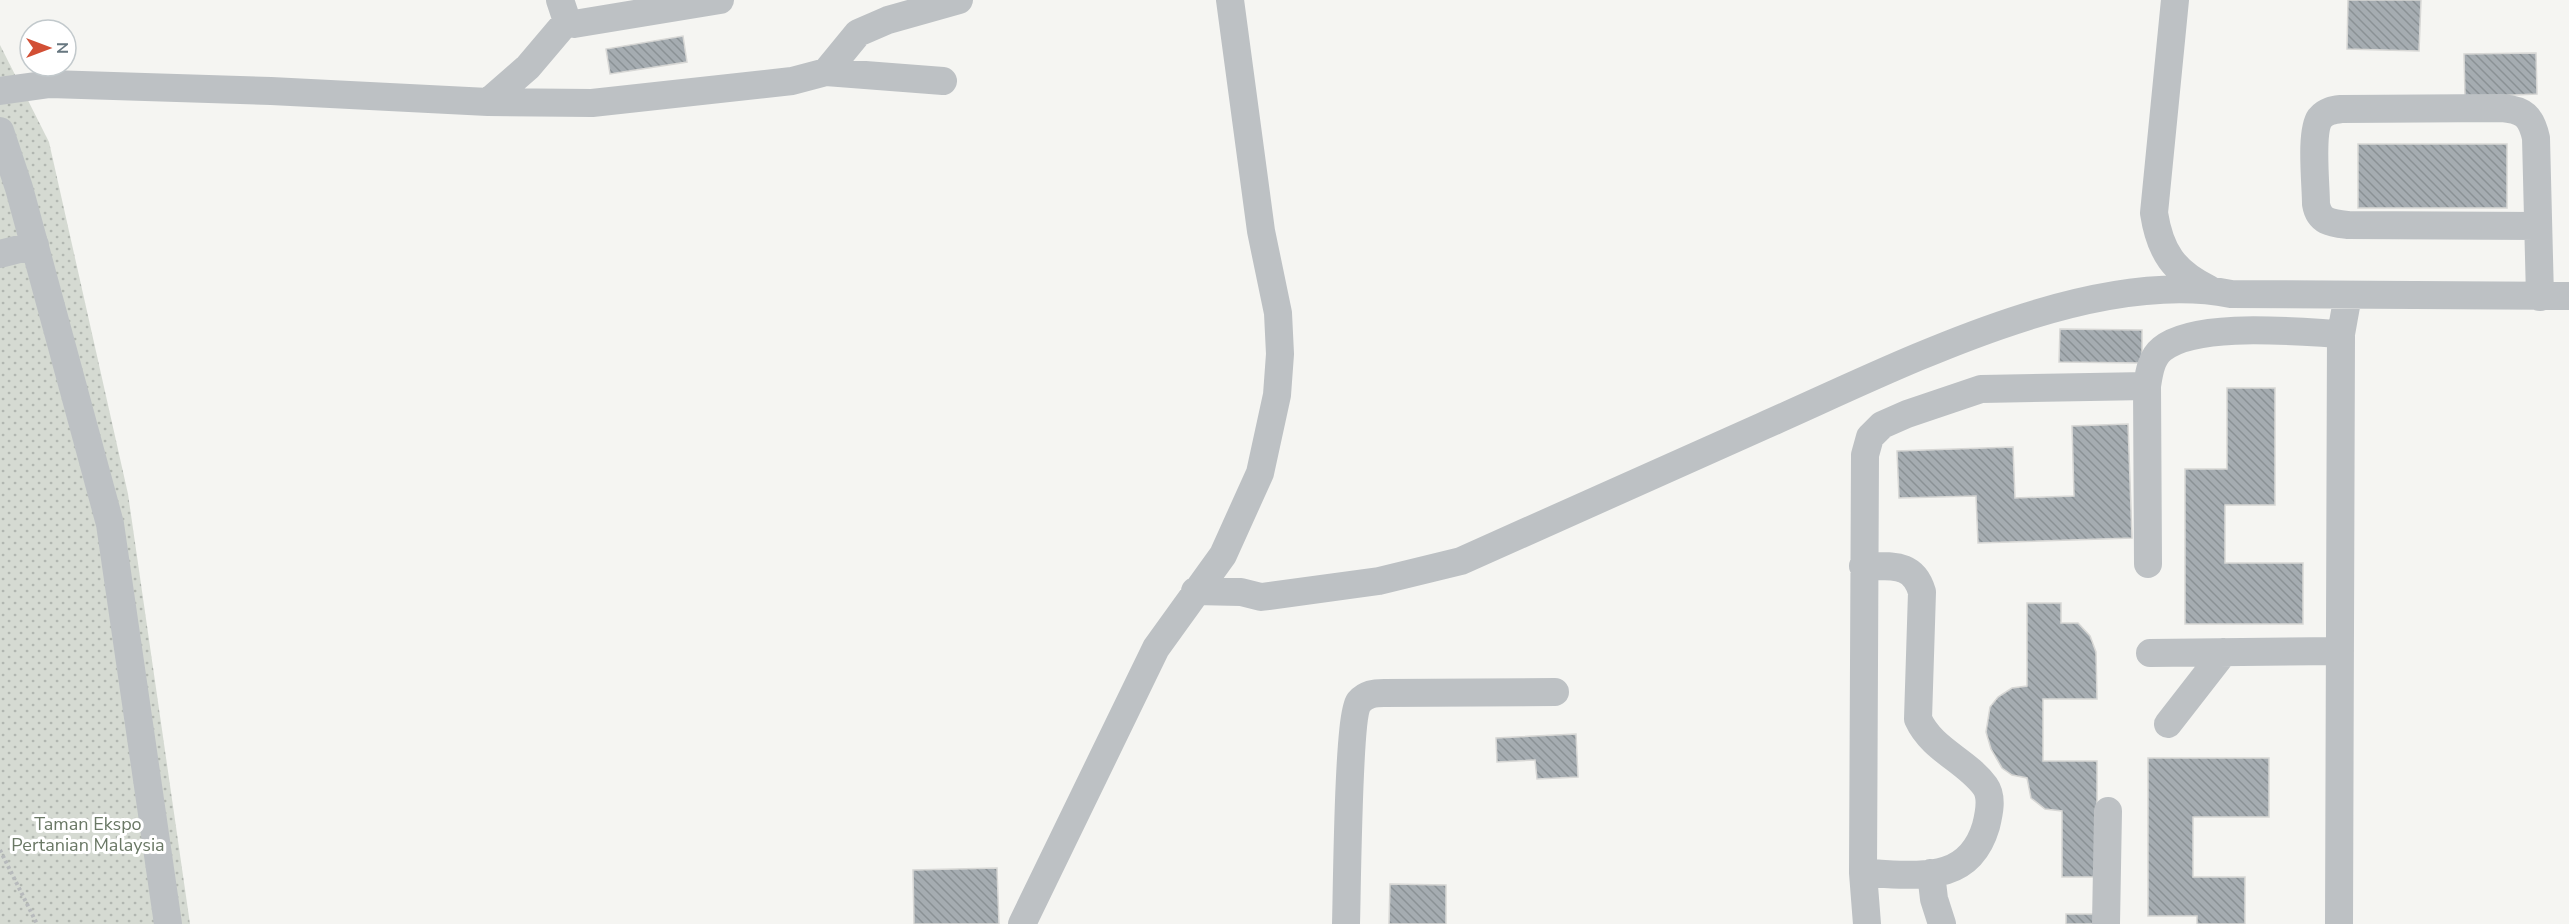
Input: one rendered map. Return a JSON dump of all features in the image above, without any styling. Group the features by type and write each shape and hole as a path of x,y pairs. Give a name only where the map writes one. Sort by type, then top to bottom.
{"street":[{"path":"488,102 528,67 563,10 574,24 720,0"},
{"path":"826,72 858,33 888,20 959,0"},
{"path":"1022,924 1156,648 1223,555 1260,473 1277,395 1280,354 1278,313 1261,231 1230,0"},
{"path":"2175,0 2154,213 2158,238 2187,279 2209,289 2231,294 2569,296"},
{"path":"0,91 50,84 271,91 488,102 592,103 792,81 826,72 943,81"},
{"path":"2538,226 2348,225 2323,220 2317,214 2316,204 2316,131 2320,119 2329,111 2342,109 2502,108 2516,109 2527,114 2533,123 2536,138 2540,297"},
{"path":"0,131 35,245 110,524 168,924"},
{"path":"0,254 35,245"},
{"path":"2148,290 2160,278 2169,256"},
{"path":"1195,591 1241,592 1261,597 1378,581 1461,561 1965,339 2079,300 2148,290 2209,289"},
{"path":"2338,924 2341,334 2348,295"},
{"path":"2148,564 2146,386 2150,366 2162,349 2180,340 2212,332 2242,329 2341,334"},
{"path":"1867,924 1863,873 1863,566 1865,455 1870,437 1882,425 1981,389 2146,386"},
{"path":"1223,555 1241,592"},
{"path":"1863,566 1904,568 1918,579 1922,592 1918,719 1925,733 1950,757 1974,773 1988,789 1990,811 1982,840 1970,858 1953,869 1931,873 1863,873"},
{"path":"2150,653 2340,651"},
{"path":"2168,724 2224,652"},
{"path":"1346,924 1354,721 1358,703 1369,694 1384,693 1555,692"},
{"path":"2106,924 2108,810"},
{"path":"1931,873 1934,899 1942,924"}],"path":[{"path":"0,850 37,924"}],"green space":[{"name":"Taman Ekspo Pertanian Malaysia","path":"0,45 49,142 128,494 190,924 0,924"}],"building":[{"path":"2348,0 2421,0 2419,51 2347,49"},
{"path":"683,36 687,62 610,74 606,49"},
{"path":"2536,53 2537,94 2465,97 2464,54"},
{"path":"2358,144 2507,144 2507,208 2358,208"},
{"path":"2060,329 2142,330 2142,363 2059,362"},
{"path":"2227,388 2275,388 2275,505 2225,505 2225,563 2303,563 2303,624 2185,624 2185,469 2227,469"},
{"path":"2128,424 2132,538 1978,543 1976,496 1899,498 1897,451 2013,447 2015,498 2074,496 2072,426"},
{"path":"2027,603 2061,603 2061,623 2078,623 2090,636 2096,652 2097,699 2043,699 2043,761 2097,761 2097,877 2062,877 2062,811 2045,809 2031,798 2027,778 2012,775 2002,768 1991,749 1986,732 1990,707 1998,697 2012,688 2027,686"},
{"path":"1576,734 1578,777 1537,779 1535,760 1497,762 1496,738"},
{"path":"2148,758 2269,758 2269,817 2193,817 2193,877 2245,877 2245,924 2197,924 2197,916 2148,916"},
{"path":"997,868 999,924 914,924 913,870"},
{"path":"1390,884 1446,885 1446,924 1389,924"},
{"path":"2066,914 2101,914 2102,924 2066,924"}]}
